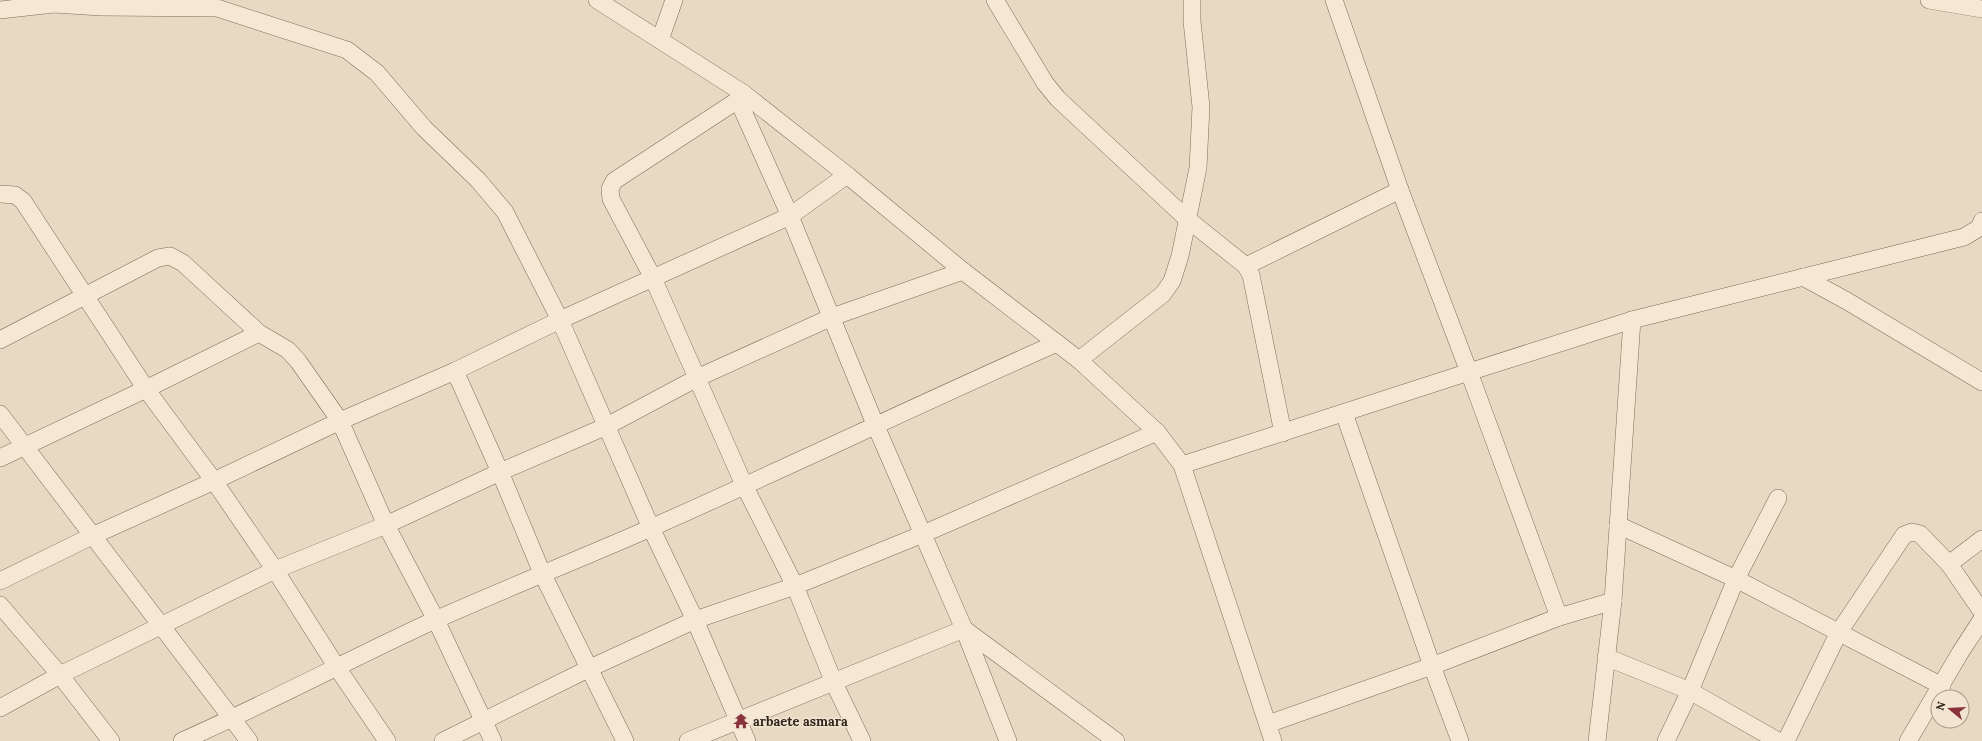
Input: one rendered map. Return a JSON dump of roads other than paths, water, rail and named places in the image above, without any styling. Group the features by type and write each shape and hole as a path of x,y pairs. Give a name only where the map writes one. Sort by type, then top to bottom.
{"street":[{"path":"597,0 660,40 847,174 963,271 1079,360 1157,432 1182,465 1273,741"},
{"path":"660,40 674,0"},
{"path":"995,0 1045,83 1058,99 1186,218 1246,266 1251,275 1283,433"},
{"path":"1079,360 1163,294 1172,281 1178,262 1186,218 1198,168 1201,107 1192,21 1192,0"},
{"path":"1334,0 1400,190 1559,617"},
{"path":"1929,0 1982,9"},
{"path":"0,10 54,4 101,7 217,8 347,50 377,73 424,128 478,180 505,212 560,320 651,528 695,620 737,722 747,741"},
{"path":"741,97 875,424 964,629 1008,741"},
{"path":"741,97 614,180 610,189 611,199 653,278 744,485 795,586 834,682 862,741"},
{"path":"0,581 92,536 214,481 340,420 455,371 560,320 790,216 847,174"},
{"path":"1246,266 1400,190"},
{"path":"0,194 15,195 23,201 146,389 214,481 275,570 336,666 387,741"},
{"path":"1182,465 1632,320 1964,237 1981,226"},
{"path":"0,340 158,258 170,256 183,263 259,333 288,350 298,361 340,420 386,525 436,620 493,741"},
{"path":"0,708 60,676 275,570 386,525 500,472 607,426 697,378 832,317 963,271"},
{"path":"1803,277 1847,301 1982,382"},
{"path":"1597,741 1613,601 1632,320"},
{"path":"0,458 146,389 259,333"},
{"path":"182,741 233,718 336,666 436,620 542,573 651,528 875,424 1057,343"},
{"path":"455,371 500,472 542,573 588,669 625,741"},
{"path":"1344,413 1432,666 1460,741"},
{"path":"0,414 233,718 249,741"},
{"path":"443,741 588,669 695,620 795,586 923,534 1157,432"},
{"path":"1666,741 1690,691 1736,579 1778,498"},
{"path":"1618,525 1736,579 1942,686"},
{"path":"1786,741 1840,632 1904,535 1912,532 1920,534 1949,564 1982,612"},
{"path":"1949,564 1982,539"},
{"path":"1268,724 1432,666 1559,617 1613,601"},
{"path":"0,605 112,741"},
{"path":"1908,741 1982,620"},
{"path":"688,741 964,629"},
{"path":"964,629 1116,741"},
{"path":"1606,657 1690,691 1778,741"}],"place":[{"name":"arbaete asmara","path":"741,721"}]}
